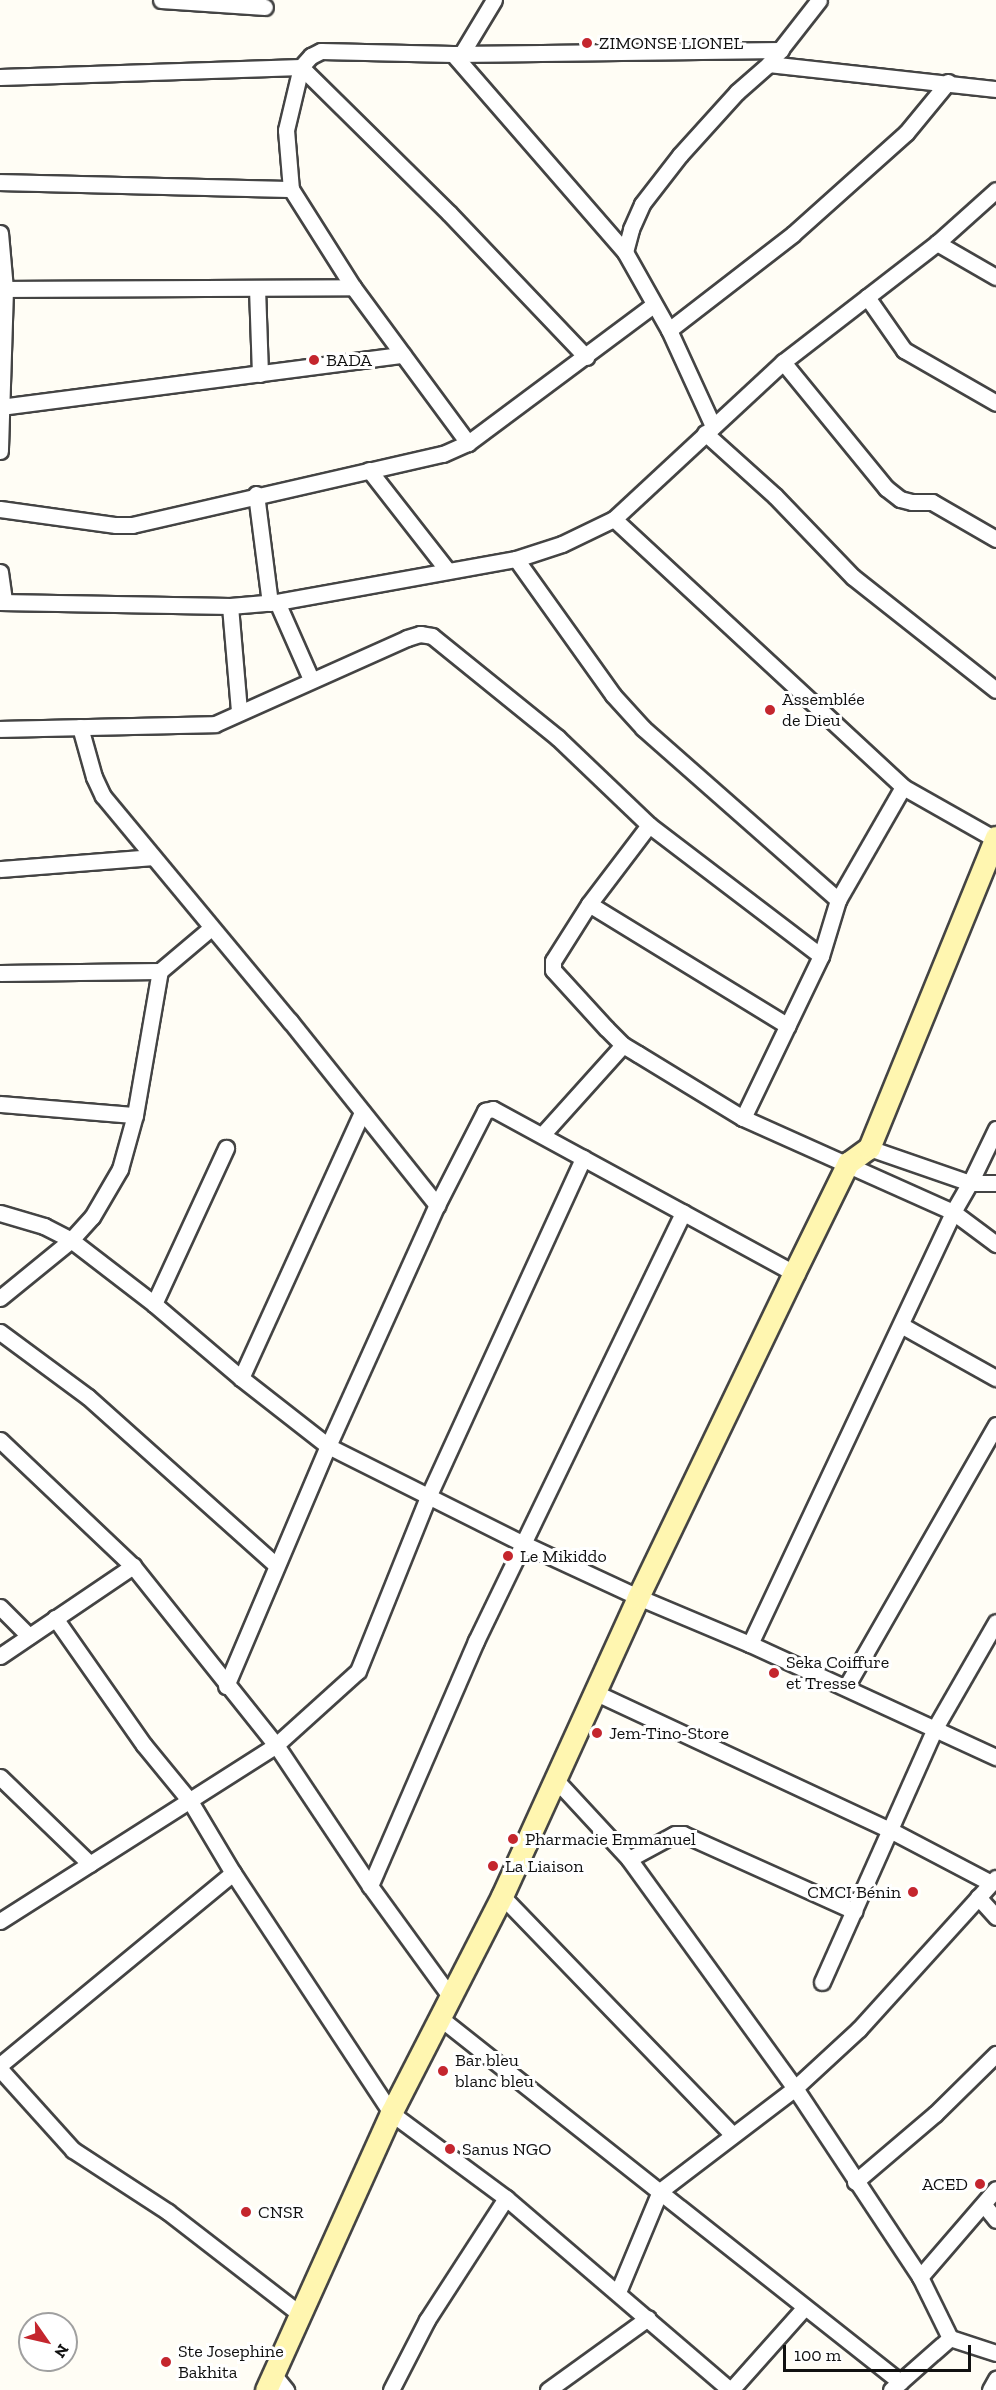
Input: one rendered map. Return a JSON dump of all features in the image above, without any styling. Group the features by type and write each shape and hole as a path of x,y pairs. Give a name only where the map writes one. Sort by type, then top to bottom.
{"main road":[{"path":"275,2385 300,2314 391,2113 502,1896 638,1598 794,1273 848,1163 869,1148 996,838"}],"street":[{"path":"161,0 265,7"},
{"path":"458,54 494,0"},
{"path":"625,252 631,229 642,204 680,155 737,92 769,64 819,0"},
{"path":"468,443 353,287 291,189 286,130 301,67 311,56 321,51 458,54 781,50"},
{"path":"458,54 625,252 669,330 709,430 853,577 996,690"},
{"path":"769,64 996,89"},
{"path":"0,77 301,67 449,213 586,357"},
{"path":"669,330 793,234 906,133 948,82"},
{"path":"0,182 291,189"},
{"path":"0,572 2,602 230,606 274,603 516,559 562,544 614,519 783,362 937,243 996,190"},
{"path":"0,233 5,289 0,451"},
{"path":"937,243 996,278"},
{"path":"5,289 353,287"},
{"path":"257,288 261,374"},
{"path":"867,297 904,350 996,403"},
{"path":"0,509 116,525 132,525 256,494 443,454 468,443 586,357 653,304"},
{"path":"1,407 403,355"},
{"path":"783,362 886,488 900,499 912,502 932,502 996,539"},
{"path":"369,470 448,571"},
{"path":"256,494 274,603 311,679"},
{"path":"614,519 903,787 996,838"},
{"path":"516,559 613,695 643,728 838,900"},
{"path":"230,606 239,711"},
{"path":"0,729 214,724 407,638 420,634 432,636 558,738 649,825 821,956"},
{"path":"80,727 98,786 153,857 290,1021 437,1205"},
{"path":"743,1118 821,956 838,900 903,787"},
{"path":"649,825 589,904 552,966 623,1045 743,1118 848,1163 953,1212 996,1244"},
{"path":"0,869 153,857"},
{"path":"589,904 788,1026"},
{"path":"0,973 160,970 211,928"},
{"path":"0,1298 71,1240 92,1217 116,1177 135,1115 160,970"},
{"path":"542,1135 623,1045"},
{"path":"0,1104 135,1115"},
{"path":"226,1686 328,1446 437,1205 485,1111 493,1109 794,1273"},
{"path":"241,1378 362,1112"},
{"path":"750,1644 902,1326 953,1212 996,1129"},
{"path":"154,1304 226,1148"},
{"path":"869,1148 970,1183 996,1183"},
{"path":"0,1921 190,1802 276,1745 358,1671 428,1497 583,1158"},
{"path":"370,1886 476,1641 683,1212"},
{"path":"0,1213 44,1226 71,1240 154,1304 241,1378 328,1446 638,1598 750,1644 996,1756"},
{"path":"902,1326 996,1378"},
{"path":"0,1332 109,1414 276,1565"},
{"path":"846,1687 996,1425"},
{"path":"0,1440 133,1566 226,1686 276,1745 370,1886 450,1996"},
{"path":"0,1656 133,1566"},
{"path":"0,1607 29,1636"},
{"path":"54,1618 144,1745 190,1802 233,1874 391,2113 506,2198 731,2390 805,2307"},
{"path":"822,1982 935,1728 996,1622"},
{"path":"594,1692 994,1880 890,1997 795,2088 660,2191 618,2292"},
{"path":"0,1777 90,1864"},
{"path":"555,1779 629,1860 795,2088 855,2182 920,2277 950,2338 996,2353"},
{"path":"629,1860 675,1834 683,1834 854,1911"},
{"path":"233,1874 0,2067 73,2150 145,2195 300,2314"},
{"path":"502,1896 733,2135"},
{"path":"978,1897 996,1917"},
{"path":"440,2018 805,2307 896,2386 950,2338"},
{"path":"855,2182 935,2114 996,2054"},
{"path":"920,2277 996,2189"},
{"path":"391,2390 427,2320 506,2198"},
{"path":"984,2205 996,2220"},
{"path":"557,2388 648,2318"},
{"path":"990,2390 996,2379"}],"place":[{"name":"ZIMONSE LIONEL","path":"587,43"},
{"name":"BADA","path":"314,360"},
{"name":"Assemblée de Dieu","path":"770,710"},
{"name":"Le Mikiddo","path":"508,1556"},
{"name":"Seka Coiffure et Tresse","path":"774,1673"},
{"name":"Jem-Tino-Store","path":"597,1733"},
{"name":"Pharmacie Emmanuel","path":"513,1839"},
{"name":"La Liaison","path":"493,1866"},
{"name":"CMCI Bénin","path":"913,1892"},
{"name":"Bar bleu blanc bleu","path":"443,2071"},
{"name":"Sanus NGO","path":"450,2149"},
{"name":"ACED","path":"980,2184"},
{"name":"CNSR","path":"246,2212"},
{"name":"Ste Josephine Bakhita","path":"166,2362"}]}
